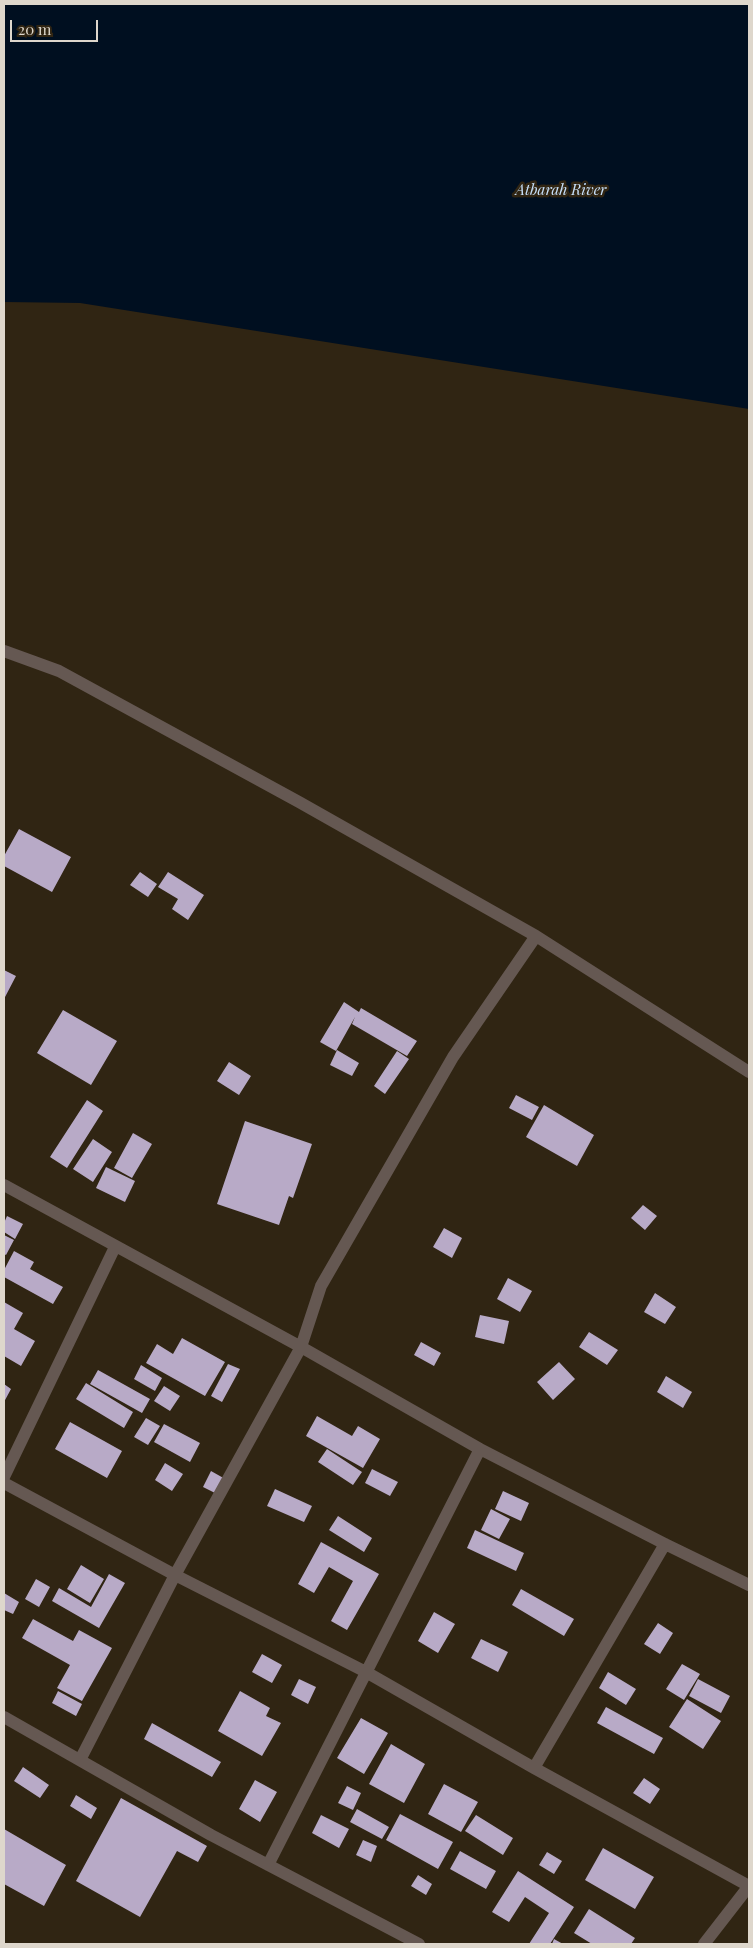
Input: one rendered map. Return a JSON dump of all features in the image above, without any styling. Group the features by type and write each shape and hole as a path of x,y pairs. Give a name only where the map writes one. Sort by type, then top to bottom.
{"street":[{"path":"4,651 59,671 299,802 536,936 749,1072"},
{"path":"80,1760 175,1575 302,1347 320,1286 453,1057 536,936"},
{"path":"4,1185 302,1347 480,1449 749,1585"},
{"path":"4,1477 115,1246"},
{"path":"268,1864 480,1449"},
{"path":"4,1482 175,1575 366,1672 534,1768 749,1886 704,1944"},
{"path":"534,1768 665,1544"},
{"path":"4,1717 211,1835 419,1944"}],"water":[{"name":"Atbarah River","path":"4,4 749,4 749,409 80,303 4,302"}],"building":[{"path":"19,829 71,857 52,892 4,866 4,856"},
{"path":"140,872 157,884 148,897 130,885"},
{"path":"168,872 204,895 188,920 172,909 178,899 158,887"},
{"path":"4,970 16,976 4,999"},
{"path":"344,1002 359,1012 361,1008 417,1041 407,1056 352,1024 355,1017 336,1051 320,1042"},
{"path":"63,1010 117,1041 91,1085 37,1053"},
{"path":"337,1050 359,1063 352,1076 330,1065"},
{"path":"397,1051 409,1059 385,1094 374,1086"},
{"path":"229,1062 251,1076 239,1095 217,1081"},
{"path":"516,1095 539,1107 532,1120 509,1108"},
{"path":"87,1100 103,1111 67,1168 50,1157"},
{"path":"544,1105 594,1135 577,1166 526,1137"},
{"path":"245,1121 312,1144 293,1198 289,1196 279,1225 217,1204"},
{"path":"133,1133 152,1144 132,1178 114,1168"},
{"path":"93,1139 112,1152 93,1182 73,1169"},
{"path":"106,1167 135,1181 125,1202 96,1188"},
{"path":"643,1205 657,1216 645,1230 631,1218"},
{"path":"7,1216 23,1224 15,1239 4,1232 4,1223"},
{"path":"444,1228 462,1238 452,1258 433,1247"},
{"path":"4,1235 14,1240 6,1255 4,1254"},
{"path":"14,1251 34,1262 30,1269 63,1287 53,1304 4,1277 4,1270"},
{"path":"508,1278 532,1291 520,1312 497,1299"},
{"path":"655,1293 676,1307 665,1324 644,1312"},
{"path":"4,1302 23,1313 14,1329 35,1341 21,1366 4,1356"},
{"path":"480,1315 509,1321 504,1344 475,1337"},
{"path":"589,1332 618,1350 607,1365 579,1347"},
{"path":"182,1338 225,1362 205,1396 146,1363 157,1344 173,1354"},
{"path":"421,1342 441,1353 434,1366 414,1355"},
{"path":"559,1362 575,1379 553,1400 537,1382"},
{"path":"228,1364 240,1369 222,1402 211,1396"},
{"path":"141,1365 162,1378 155,1391 134,1379"},
{"path":"98,1370 150,1399 142,1413 90,1384"},
{"path":"666,1376 692,1392 683,1408 657,1392"},
{"path":"86,1383 133,1412 124,1428 76,1399"},
{"path":"4,1384 11,1389 4,1402"},
{"path":"164,1386 180,1396 170,1411 154,1401"},
{"path":"317,1416 352,1436 358,1426 380,1439 363,1468 306,1436"},
{"path":"146,1418 160,1426 148,1445 134,1437"},
{"path":"70,1422 122,1451 107,1478 55,1449"},
{"path":"164,1424 200,1443 190,1462 154,1442"},
{"path":"327,1449 362,1472 353,1485 318,1462"},
{"path":"165,1463 183,1474 172,1491 155,1480"},
{"path":"372,1469 398,1482 390,1496 365,1483"},
{"path":"211,1471 227,1480 219,1495 203,1487"},
{"path":"275,1489 312,1506 304,1522 267,1506"},
{"path":"503,1491 529,1503 521,1521 495,1509"},
{"path":"491,1509 510,1519 499,1539 481,1530"},
{"path":"338,1516 372,1538 364,1552 329,1530"},
{"path":"475,1530 524,1553 516,1571 467,1548"},
{"path":"321,1542 379,1574 347,1630 331,1621 353,1581 329,1567 314,1593 298,1584"},
{"path":"81,1565 104,1579 90,1603 67,1589"},
{"path":"109,1574 125,1583 99,1628 52,1601 59,1588 91,1607"},
{"path":"36,1579 50,1587 39,1607 25,1599"},
{"path":"521,1589 574,1619 564,1636 512,1605"},
{"path":"4,1593 19,1602 13,1614 4,1610"},
{"path":"434,1612 455,1624 438,1653 418,1641"},
{"path":"33,1619 73,1641 79,1630 112,1648 82,1701 57,1688 70,1665 22,1638"},
{"path":"658,1623 673,1633 660,1654 644,1644"},
{"path":"481,1639 508,1652 498,1672 471,1658"},
{"path":"262,1654 282,1665 272,1683 252,1672"},
{"path":"682,1664 700,1674 684,1700 666,1689"},
{"path":"608,1672 636,1689 626,1705 599,1688"},
{"path":"299,1679 316,1687 308,1704 291,1695"},
{"path":"698,1679 730,1696 721,1713 689,1696"},
{"path":"58,1691 82,1704 76,1716 52,1703"},
{"path":"240,1691 270,1708 266,1716 281,1723 262,1756 218,1731"},
{"path":"687,1699 721,1721 703,1749 669,1727"},
{"path":"606,1707 663,1738 654,1754 597,1723"},
{"path":"361,1718 388,1733 364,1774 337,1758"},
{"path":"152,1723 221,1762 212,1777 144,1739"},
{"path":"391,1744 425,1764 404,1803 369,1784"},
{"path":"23,1767 49,1785 40,1798 14,1781"},
{"path":"644,1778 660,1789 650,1804 633,1793"},
{"path":"255,1780 277,1792 260,1822 239,1809"},
{"path":"444,1784 478,1802 461,1832 428,1814"},
{"path":"347,1786 361,1793 353,1810 338,1803"},
{"path":"76,1795 97,1808 91,1819 70,1806"},
{"path":"121,1798 207,1846 198,1862 177,1851 140,1917 76,1881"},
{"path":"357,1809 389,1827 382,1839 350,1822"},
{"path":"400,1814 453,1842 438,1869 386,1840"},
{"path":"321,1815 349,1829 339,1848 312,1833"},
{"path":"476,1815 513,1838 503,1855 465,1831"},
{"path":"4,1829 66,1865 44,1906 4,1884"},
{"path":"363,1840 377,1846 371,1862 356,1855"},
{"path":"603,1848 654,1877 635,1909 585,1880"},
{"path":"460,1851 496,1871 486,1889 450,1869"},
{"path":"547,1852 562,1861 554,1874 539,1865"},
{"path":"518,1871 574,1907 550,1944 529,1944 549,1913 525,1897 509,1922 492,1912"},
{"path":"418,1875 432,1884 426,1895 411,1886"},
{"path":"589,1909 635,1938 631,1944 592,1944 574,1933"},
{"path":"554,1939 563,1944 552,1944"}]}
